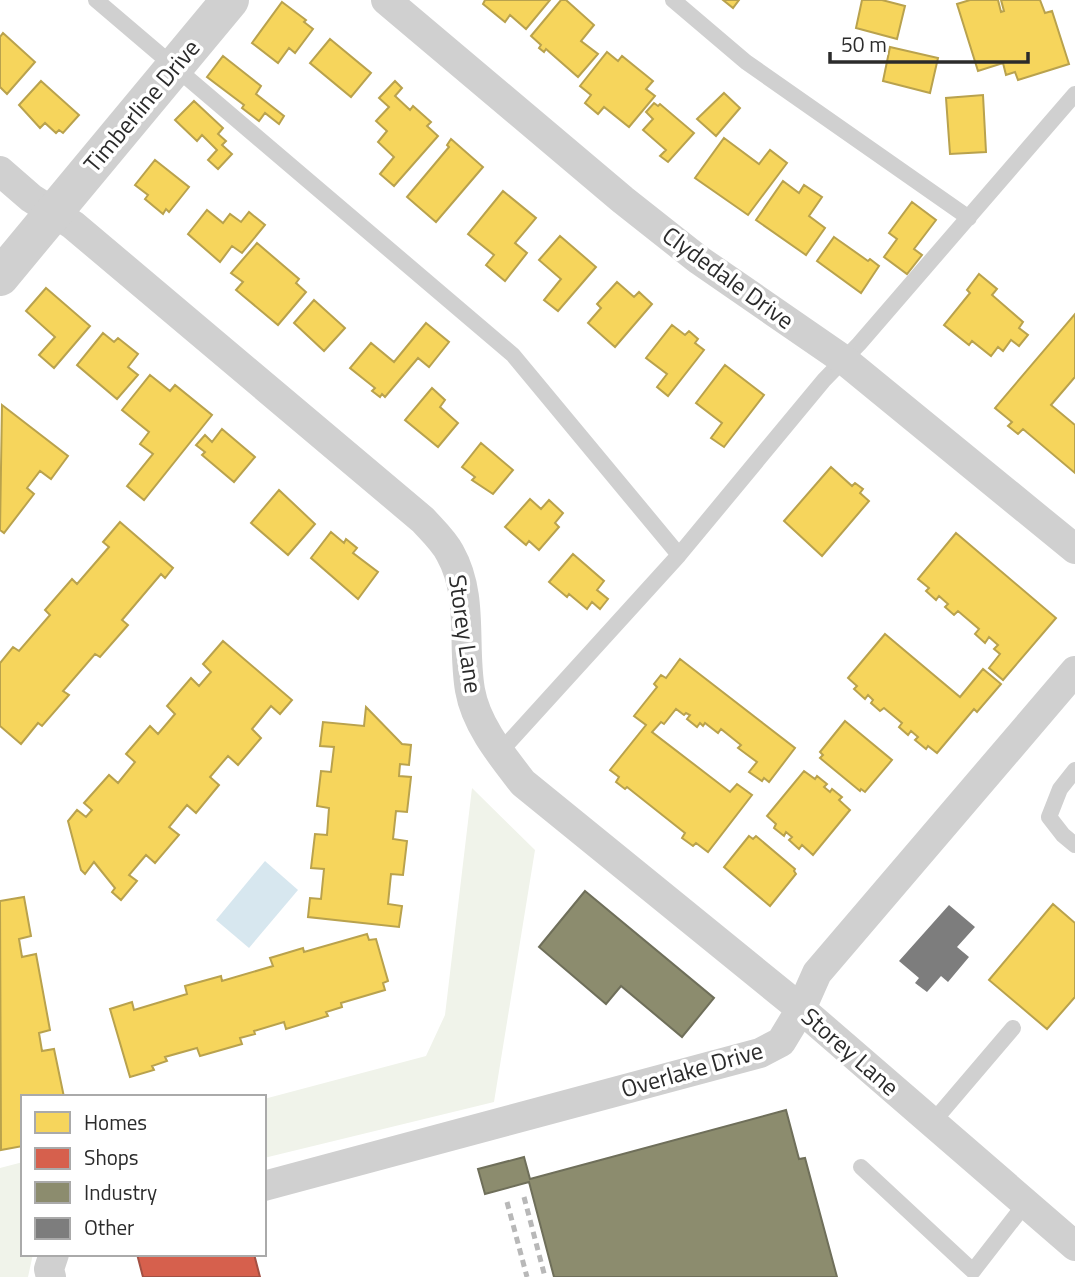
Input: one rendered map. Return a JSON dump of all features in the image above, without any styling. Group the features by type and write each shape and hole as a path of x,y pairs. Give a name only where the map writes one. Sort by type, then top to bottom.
{"street":[{"name":"Timberline Drive","path":"0,276 230,0"},
{"name":"Clydedale Drive","path":"386,0 656,226 699,260 844,360 1075,549"},
{"name":"Storey Lane","path":"0,171 31,198 73,225 422,520 449,551 461,578 466,607 470,693 481,721 499,753 523,783 802,1009 1075,1246"},
{"name":"Overlake Drive","path":"266,1185 760,1053 781,1042 802,1009 817,973 1075,671"},
{"path":"51,1277 49,1269 53,1256"}],"lane":[{"path":"96,0 513,355 679,555"},
{"path":"673,0 746,62 969,218"},
{"path":"499,753 679,555 824,380 969,218 1075,94"},
{"path":"1075,770 1060,789 1049,817 1075,845"},
{"path":"932,1123 1013,1028"},
{"path":"861,1167 973,1271 1025,1204"}],"shaded area":[{"path":"472,788 535,850 494,1102 266,1158 266,1098 426,1056 445,1015"},
{"path":"265,861 298,890 249,948 216,920"},
{"path":"21,1163 21,1256 33,1256 28,1277 0,1277 0,1168"}],"building: Homes":[{"path":"485,0 550,0 526,29 510,15 505,22 483,4"},
{"path":"561,0 566,0 594,25 581,41 598,54 578,77 546,49 544,52 539,48 541,45 531,36"},
{"path":"723,0 739,0 733,8"},
{"path":"862,0 882,0 905,6 897,39 856,28"},
{"path":"970,0 998,0 1001,12 1004,11 1001,0 1040,0 1045,13 1052,11 1069,64 1018,80 1015,72 1006,75 1003,63 978,71 957,4"},
{"path":"282,2 306,20 304,22 313,29 295,53 289,48 278,63 252,43"},
{"path":"3,33 35,62 7,94 0,87 0,37"},
{"path":"330,39 371,73 351,97 310,63"},
{"path":"890,47 938,58 930,93 883,81"},
{"path":"607,52 618,61 622,56 653,81 646,89 655,96 629,127 604,107 598,114 585,103 591,95 580,86"},
{"path":"223,56 261,86 256,94 284,116 279,124 265,113 259,121 242,108 244,105 207,77"},
{"path":"41,81 79,115 63,133 59,130 56,133 45,123 40,128 19,105"},
{"path":"395,81 402,88 395,96 410,110 413,106 431,122 427,126 438,136 394,186 380,174 394,157 378,142 387,131 376,121 389,107 379,98"},
{"path":"724,93 740,108 716,136 697,119"},
{"path":"983,95 986,152 950,154 946,98"},
{"path":"194,101 223,128 218,134 226,141 222,145 232,154 218,169 208,160 217,150 202,135 197,141 175,120"},
{"path":"654,103 658,106 660,104 694,133 668,162 660,156 666,150 643,130 653,119 646,112"},
{"path":"724,138 759,164 770,150 787,163 748,215 695,178"},
{"path":"451,139 483,167 436,222 407,197 449,147 447,145"},
{"path":"155,160 189,187 169,212 166,209 163,214 145,199 148,195 135,185"},
{"path":"783,181 799,193 804,185 822,197 809,216 825,228 806,255 756,220"},
{"path":"503,191 536,218 515,243 527,253 505,281 486,265 494,255 468,234"},
{"path":"912,202 936,220 914,249 922,255 907,274 884,257 897,239 889,233"},
{"path":"207,210 223,223 230,214 241,222 249,212 265,225 242,253 232,246 220,262 188,234"},
{"path":"560,236 596,267 558,311 544,300 561,279 539,260"},
{"path":"834,237 879,266 861,293 817,261"},
{"path":"257,243 299,279 296,283 306,292 278,325 236,290 243,282 231,273"},
{"path":"979,274 997,289 992,295 1023,322 1019,328 1028,335 1019,346 1011,340 1003,351 998,347 991,356 972,341 969,345 944,325 970,293 967,290"},
{"path":"617,282 634,297 639,292 652,304 615,347 588,323 601,308 597,304"},
{"path":"46,288 90,326 54,368 39,355 55,337 26,311"},
{"path":"314,300 345,328 324,351 294,323"},
{"path":"1075,314 1075,377 1051,405 1075,425 1075,473 1023,429 1018,434 1008,426 1012,422 995,408"},
{"path":"426,323 449,342 429,367 418,358 385,397 372,391 375,388 350,368 371,343 394,362"},
{"path":"672,325 685,335 689,331 698,339 695,343 704,350 668,396 657,387 667,374 646,358"},
{"path":"103,333 114,342 118,338 138,354 128,367 138,375 117,399 77,365"},
{"path":"725,365 764,395 724,447 711,438 722,423 696,403"},
{"path":"150,375 170,391 175,385 212,415 144,500 127,486 153,454 140,444 149,432 122,410"},
{"path":"432,388 445,400 440,407 458,423 438,447 405,420"},
{"path":"2,405 68,456 51,479 40,471 27,488 34,494 4,533 0,530"},
{"path":"222,429 255,457 234,482 202,455 205,452 196,445 205,435 212,442"},
{"path":"481,443 513,470 493,494 472,480 475,477 462,467"},
{"path":"831,467 852,486 855,483 863,489 860,493 869,501 822,556 784,521"},
{"path":"279,490 315,524 288,555 251,523"},
{"path":"530,499 541,509 549,500 563,513 555,523 559,527 539,550 529,541 526,545 505,527"},
{"path":"120,522 173,568 165,578 161,574 122,620 128,625 100,657 95,654 63,691 69,695 42,726 38,723 21,744 0,726 0,663 13,647 19,651 50,615 45,610 72,579 77,584 109,547 103,542"},
{"path":"331,532 344,543 346,539 357,548 353,553 378,572 358,599 311,558"},
{"path":"956,533 1056,618 1003,680 989,668 1000,654 994,649 998,645 989,637 985,643 975,634 979,629 958,611 954,615 945,607 948,604 939,596 936,600 926,591 929,588 918,579"},
{"path":"573,554 604,581 597,590 608,599 600,609 592,602 587,609 549,582"},
{"path":"885,634 960,697 983,669 1001,684 977,712 974,709 937,753 928,746 926,749 915,740 918,737 911,731 908,735 899,727 902,723 884,708 880,711 871,703 873,700 868,695 865,699 854,689 857,686 848,678"},
{"path":"223,641 292,700 280,714 271,706 252,729 261,738 238,765 228,756 210,777 219,785 196,813 187,805 169,827 179,835 155,863 146,855 129,875 137,881 121,900 112,892 115,888 94,862 85,874 81,870 68,821 77,810 86,817 92,810 84,803 109,775 118,783 135,762 126,754 150,726 158,734 175,714 167,706 191,678 199,686 211,672 203,664"},
{"path":"680,659 795,748 769,782 764,778 762,781 749,772 757,762 738,748 741,745 721,729 718,733 705,723 703,726 700,723 697,727 687,719 690,715 686,713 684,715 676,709 664,724 661,722 652,732 730,792 737,784 752,795 708,852 696,843 693,846 682,838 685,833 627,787 625,789 616,782 619,777 610,770 646,725 634,716 657,687 654,684 661,675 666,678"},
{"path":"366,707 402,744 411,745 409,765 400,764 399,776 411,777 407,812 396,811 393,839 407,841 403,875 391,874 388,904 402,906 399,927 308,917 310,898 321,899 324,869 311,868 315,834 327,835 329,808 317,806 321,771 331,772 334,747 320,746 323,722 364,726"},
{"path":"845,721 892,760 865,792 861,789 860,791 820,758 823,755 820,752"},
{"path":"804,771 827,784 824,787 830,792 832,789 842,797 839,800 850,810 813,855 802,845 799,849 789,840 792,837 786,832 784,836 774,828 776,824 767,816"},
{"path":"749,836 753,839 756,836 795,869 796,874 770,906 724,867"},
{"path":"24,897 31,936 19,939 22,957 36,954 50,1030 39,1033 42,1051 54,1049 64,1095 21,1095 21,1146 1,1150 0,901"},
{"path":"1053,904 1075,923 1075,997 1047,1029 989,980"},
{"path":"367,934 369,940 376,939 388,981 383,983 385,990 341,1003 342,1007 326,1012 328,1016 286,1029 284,1022 254,1031 255,1034 240,1038 242,1044 200,1056 197,1048 165,1057 167,1061 152,1066 154,1070 130,1077 110,1009 132,1002 134,1010 187,994 185,986 221,976 222,981 273,966 270,958 303,948 304,952"}],"building: Shops":[{"path":"138,1256 255,1256 260,1277 143,1277"}],"building: Industry":[{"path":"585,891 714,998 682,1037 621,986 606,1004 539,947"},
{"path":"786,1110 799,1159 805,1158 837,1277 554,1277 529,1182 485,1194 478,1169 524,1157 530,1179"}],"building: Other":[{"path":"949,905 975,927 957,947 969,957 948,982 941,976 927,992 915,983 919,978 899,961"}],"railway":[{"path":"524,1197 545,1277"},
{"path":"507,1202 527,1277"}]}
